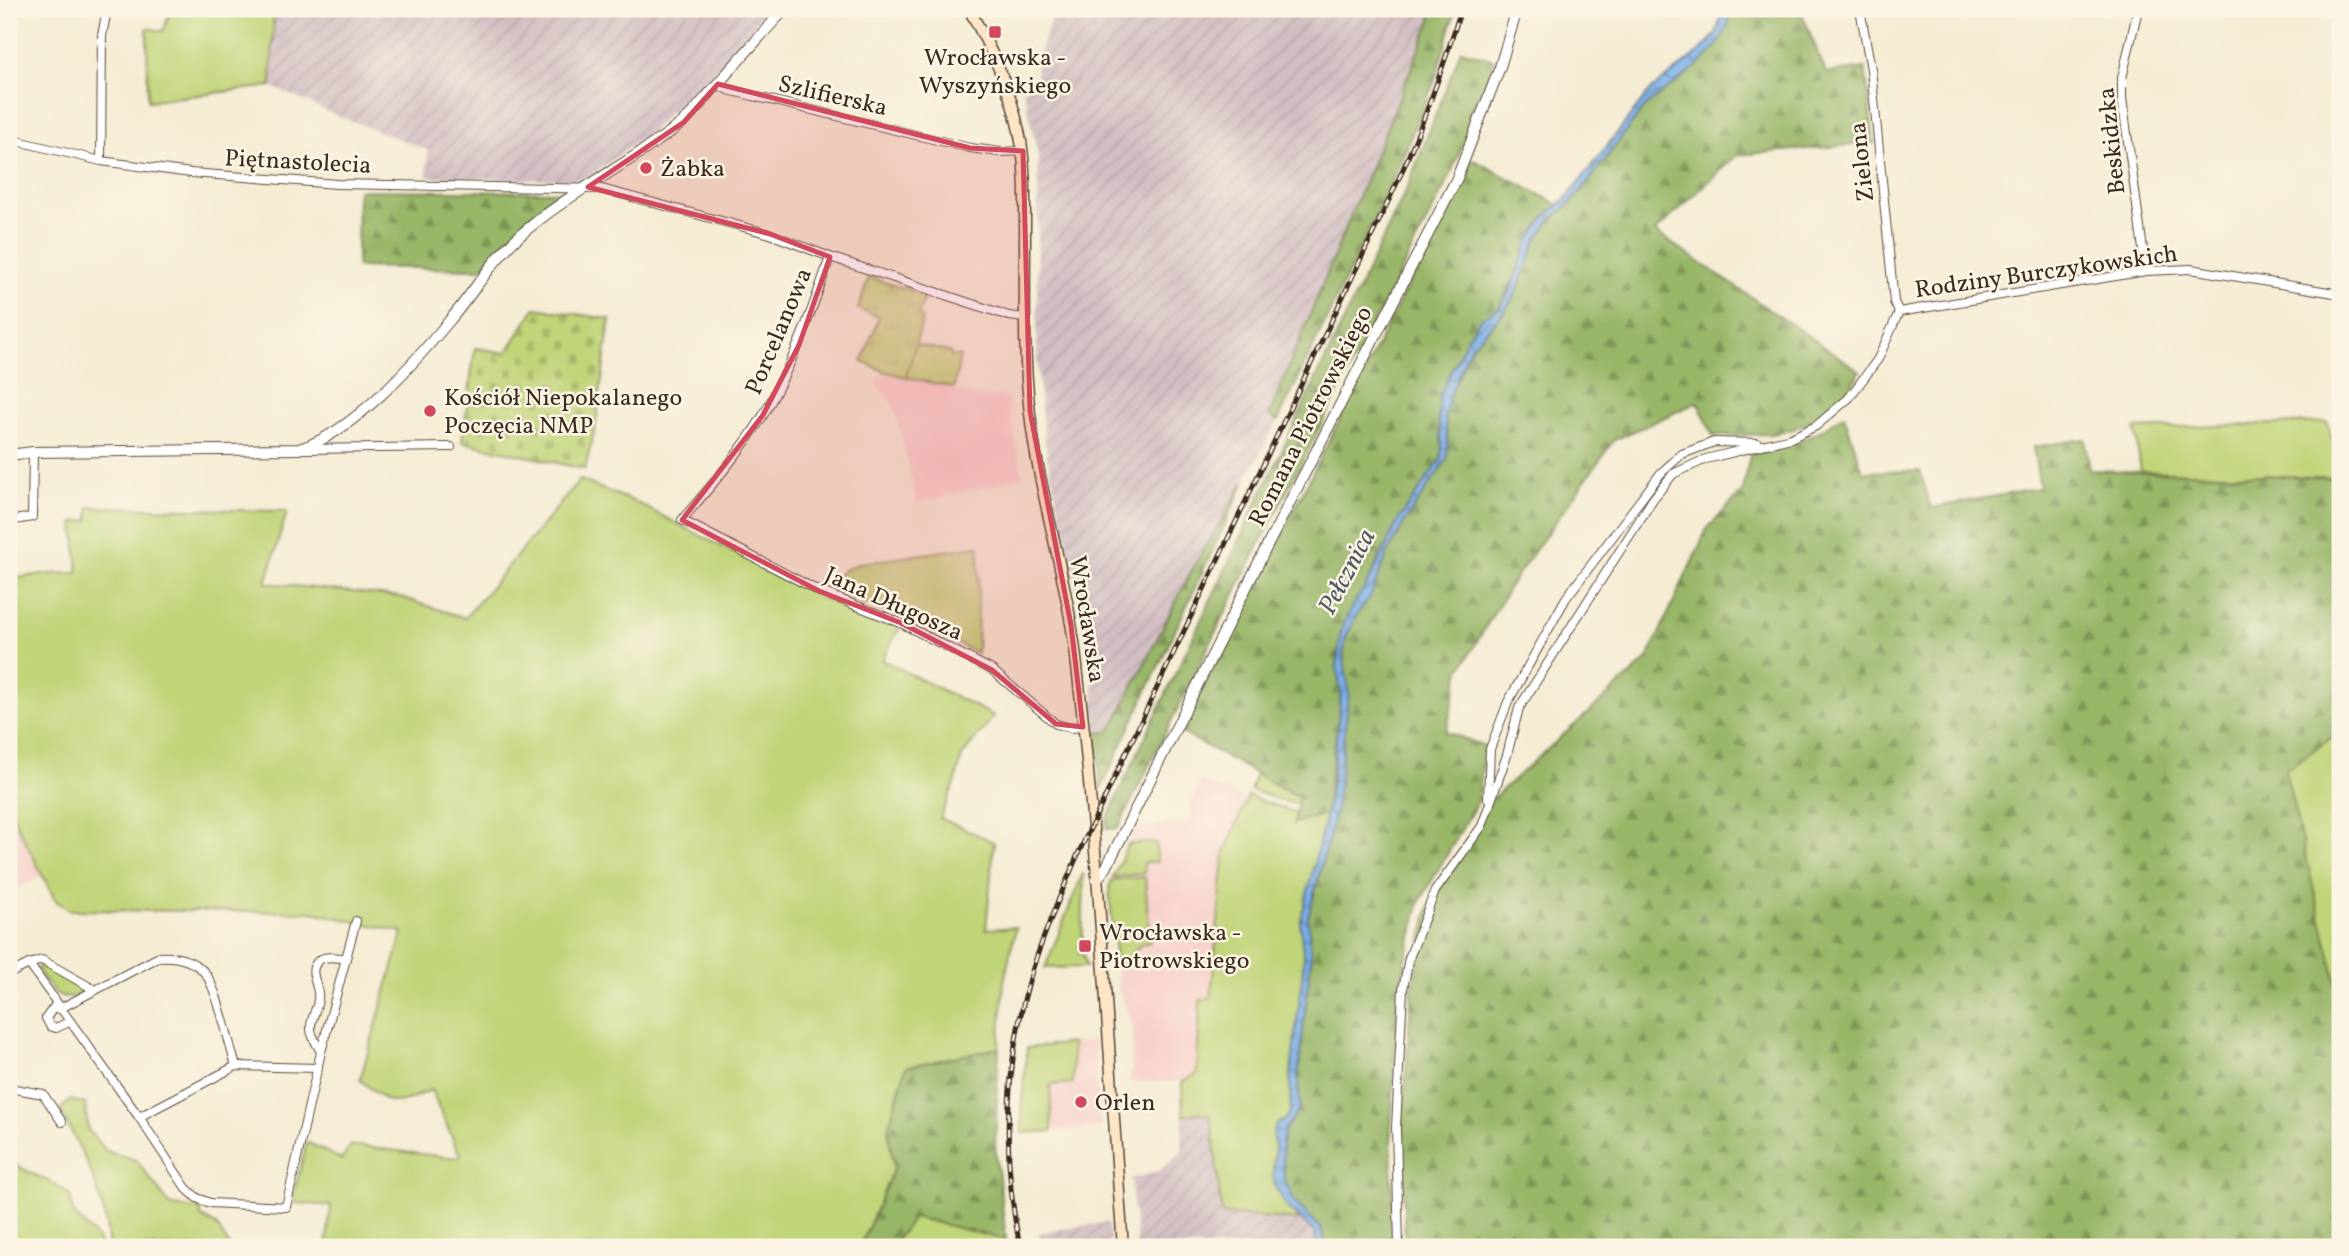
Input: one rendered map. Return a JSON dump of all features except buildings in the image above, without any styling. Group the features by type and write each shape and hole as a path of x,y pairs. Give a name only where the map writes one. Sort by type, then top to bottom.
{"main road":[{"name":"Wrocławska","path":"969,9 1006,85 1016,115 1023,152 1027,376 1031,426 1071,625 1083,727 1123,1247"}],"street":[{"path":"100,161 102,49 107,9"},
{"path":"299,449 333,434 404,371 450,320 517,237 684,121 785,9"},
{"name":"Romana Piotrowskiego","path":"1096,880 1106,868 1262,556 1457,178 1500,67 1517,9"},
{"name":"Zielona","path":"1860,9 1871,69 1894,302 1899,312"},
{"name":"Beskidzka","path":"2138,9 2122,78 2122,98 2146,271"},
{"name":"Szlifierska","path":"718,84 728,90 970,148 1023,152"},
{"name":"Piętnastolecia","path":"9,139 100,161 191,173 337,184 588,187 770,234 830,257 1009,316 1026,318"},
{"name":"Porcelanowa","path":"682,520 736,454 763,415 799,345 830,257"},
{"name":"Rodziny Burczykowskich","path":"1399,1247 1396,1128 1403,989 1409,958 1435,891 1482,826 1507,755 1519,708 1653,499 1673,474 1706,459 1791,438 1816,426 1850,398 1878,359 1899,312 2146,271 2191,269 2340,294"},
{"name":"Rodziny Burczykowskich","path":"1488,808 1490,749 1508,702 1566,597 1661,472 1682,454 1714,442 1767,443"},
{"path":"9,455 33,452 451,447"},
{"path":"9,521 32,517 33,452"},
{"name":"Jana Długosza","path":"682,520 819,591 901,623 992,670 1056,724 1071,728 1083,727"},
{"path":"1093,851 1112,846 1122,836"},
{"path":"29,964 139,1117 186,1188 197,1198 210,1203 286,1207 321,1052 356,921"},
{"path":"69,1022 56,1028 50,1026 46,1018 58,1007 159,957 187,960 206,974 236,1066"},
{"path":"321,1052 312,1034 311,1025 318,1005 318,992 312,973 315,964 323,958 345,958"},
{"path":"9,974 42,961 94,990"},
{"path":"139,1117 236,1066 318,1068"},
{"path":"9,1088 43,1094 62,1122"}],"highlighted area":[{"path":"718,84 970,148 1023,151 1030,411 1071,625 1083,727 1056,724 992,670 901,623 819,591 682,520 763,415 799,345 830,257 770,234 588,187 684,122"}],"shaded area":[{"path":"274,9 770,9 681,111 669,112 650,133 594,173 571,180 427,177 428,150 328,112 271,86"},
{"path":"1054,9 1431,9 1431,20 1270,414 1278,421 1193,568 1109,732 1096,733 1091,656 1047,455 1037,358 1038,155 1023,88 1036,86 1037,61"},
{"path":"884,372 978,396 1007,396 1023,477 917,503 894,406 877,385 877,377 884,377"},
{"path":"1201,781 1247,799 1224,855 1211,1000 1200,999 1197,1075 1182,1082 1130,1081 1134,1030 1119,990 1109,888 1136,826 1140,828 1191,821 1190,807"},
{"path":"9,813 43,876 9,893"},
{"path":"1095,1040 1100,1127 1052,1131 1050,1085 1073,1083 1072,1043"},
{"path":"1198,1112 1211,1116 1222,1214 1300,1220 1314,1232 1319,1247 1137,1247 1131,1179 1159,1171 1182,1152 1183,1116"},
{"path":"1108,1222 1111,1247 1042,1247 1039,1233"}],"green space":[{"path":"171,9 274,9 271,86 148,101 147,28 163,31"},
{"path":"1431,9 1456,9 1434,83 1391,183 1278,421 1269,415 1431,20"},
{"path":"1731,9 1800,9 1826,73 1865,68 1874,143 1737,155 1655,232 1860,371 1846,395 1815,419 1791,430 1772,434 1713,436 1698,402 1614,440 1511,584 1460,670 1446,732 1485,746 1478,801 1419,903 1399,990 1391,1127 1393,1247 1327,1247 1321,1228 1294,1201 1284,1178 1282,1144 1285,1129 1300,1109 1298,1079 1311,958 1308,917 1336,810 1343,653 1347,635 1371,595 1388,552 1405,521 1447,459 1445,416 1450,395 1470,349 1504,312 1517,291 1536,242 1549,222 1576,198 1642,110 1707,57"},
{"path":"1461,50 1495,60 1451,174 1254,555 1118,828 1107,829 1106,822 1121,788 1407,188"},
{"path":"1472,159 1559,205 1544,218 1499,308 1480,320 1449,374 1438,417 1441,459 1399,519 1362,593 1337,654 1341,693 1326,814 1294,823 1299,797 1181,732"},
{"path":"358,190 563,192 512,235 480,269 357,267"},
{"path":"869,277 925,295 918,316 923,318 906,377 862,362 879,317 858,309"},
{"path":"535,308 610,319 596,424 585,469 462,442 475,348 506,353"},
{"path":"914,344 950,352 951,356 960,356 954,388 906,377"},
{"path":"1844,415 1863,472 1920,471 1931,508 2040,488 2033,447 2085,439 2090,470 2340,478 2340,732 2285,770 2340,998 2340,1247 1405,1247 1402,1127 1412,989 1429,907 1492,799 1647,660 1707,529 1743,491 1750,454 1800,441"},
{"path":"2327,422 2340,468 2340,478 2141,471 2135,429"},
{"path":"580,480 635,502 820,597 900,627 882,660 994,716 962,756 955,783 940,818 994,842 986,929 1016,927 1004,981 999,1048 906,1067 888,1129 894,1168 860,1247 326,1247 331,1206 296,1203 293,1196 307,1142 342,1160 351,1145 461,1157 431,1090 408,1100 393,1102 380,1096 360,1080 403,932 312,912 70,910 55,900 9,809 9,579 42,574 78,573 74,522 89,520 89,507 287,511 266,583 400,597 465,618"},
{"path":"1245,481 1101,789 1096,733 1110,732 1193,568"},
{"path":"979,546 977,653 904,618 830,590 842,572 861,563"},
{"path":"2340,732 2340,998 2284,770"},
{"path":"1256,774 1299,798 1298,803 1286,802 1250,790"},
{"path":"1248,796 1296,813 1294,822 1326,814 1300,924 1304,960 1290,1081 1291,1109 1286,1119 1273,1130 1273,1175 1287,1207 1300,1220 1222,1214 1211,1116 1198,1112 1183,1116 1182,1082 1197,1074 1200,999 1211,999 1224,855"},
{"path":"1156,843 1157,862 1144,863 1144,873 1113,877 1128,844"},
{"path":"1083,873 1083,944 1079,945 1079,954 1083,954 1086,967 1045,968"},
{"path":"1145,877 1150,942 1140,945 1118,967 1109,888 1112,880"},
{"path":"40,966 78,984 84,990 76,996 62,997 46,982 37,969"},
{"path":"1072,1043 1073,1083 1050,1085 1052,1131 1022,1133 1027,1048"},
{"path":"999,1048 995,1144 1006,1240 914,1217 891,1247 860,1247 894,1168 888,1129 906,1067"},
{"path":"70,1100 85,1104 88,1130 106,1151 136,1160 171,1206 201,1209 201,1217 216,1225 230,1247 109,1247 98,1192 60,1110"},
{"path":"9,1162 58,1186 70,1195 73,1213 96,1237 101,1247 9,1247"},
{"path":"914,1217 1006,1240 1008,1247 891,1247"}],"water":[{"path":"1723,9 1731,9 1720,41 1697,66 1642,110 1576,198 1549,222 1536,242 1517,291 1504,312 1469,349 1450,395 1445,416 1447,459 1405,521 1388,552 1371,595 1347,635 1343,653 1349,692 1336,810 1308,917 1311,958 1298,1078 1300,1109 1285,1129 1282,1144 1284,1178 1294,1201 1321,1228 1327,1247 1319,1247 1314,1232 1287,1207 1275,1186 1273,1130 1286,1119 1291,1109 1290,1081 1304,960 1300,924 1332,781 1341,693 1337,669 1340,635 1349,612 1372,575 1399,519 1441,459 1438,417 1440,394 1467,339 1480,319 1499,308 1511,288 1529,240 1544,218 1569,195 1649,92 1699,52 1716,34"}],"railway":[{"path":"1020,1247 1008,1143 1011,1073 1023,1005 1042,941 1079,852 1396,185 1432,98 1461,9"}],"place":[{"name":"Wrocławska - Wyszyńskiego","path":"995,32"},
{"name":"Żabka","path":"646,168"},
{"name":"Kościół Niepokalanego Poczęcia NMP","path":"430,411"},
{"name":"Wrocławska - Piotrowskiego","path":"1085,946"},
{"name":"Orlen","path":"1081,1102"}],"water label":[{"name":"Pełcznica","path":"1346,571"}]}
